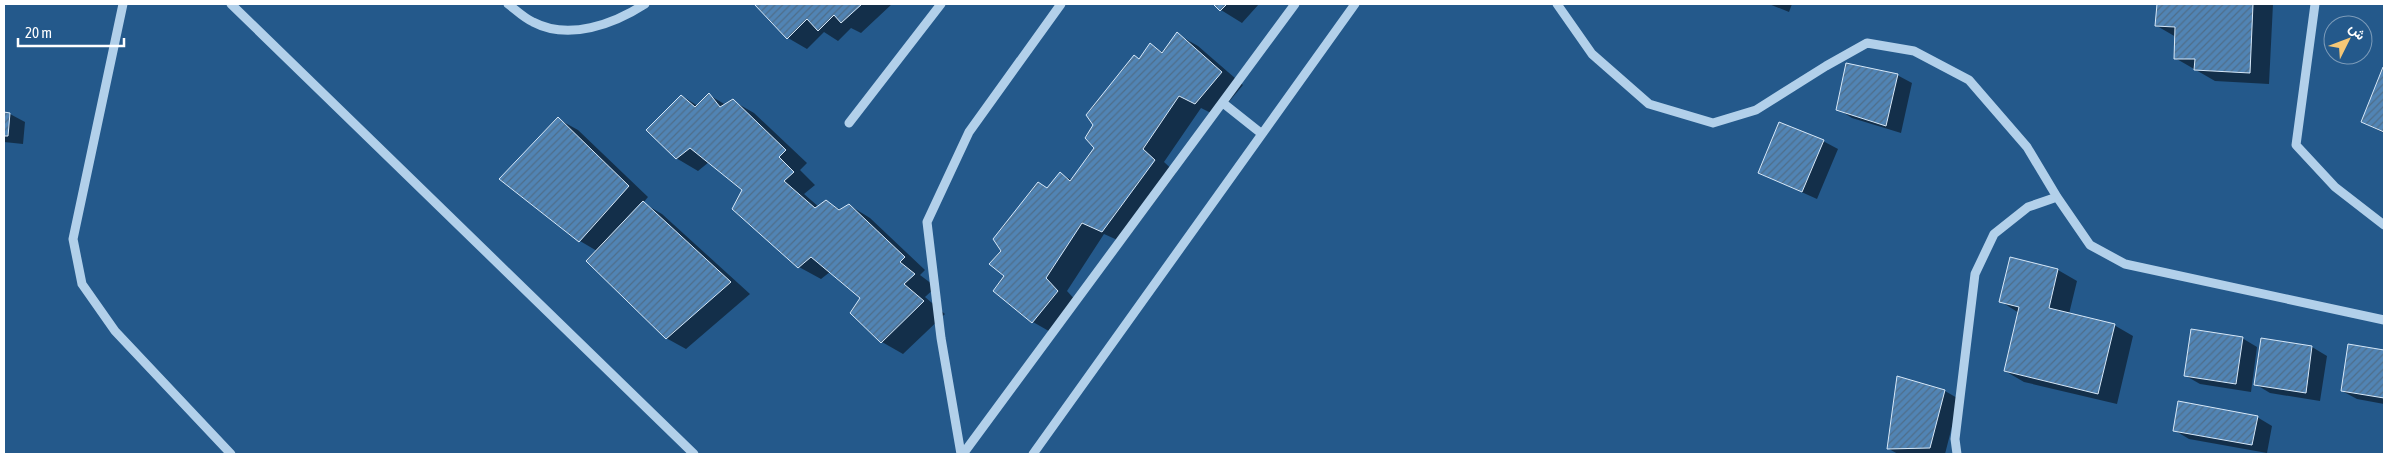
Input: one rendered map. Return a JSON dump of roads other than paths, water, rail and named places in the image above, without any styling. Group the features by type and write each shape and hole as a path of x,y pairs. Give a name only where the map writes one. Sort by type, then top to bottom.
{"street":[{"path":"123,4 73,239 82,284 115,331 231,454"},
{"path":"231,4 694,454"},
{"path":"508,4 534,23 558,30 583,30 608,22 645,4"},
{"path":"849,123 941,4"},
{"path":"962,454 941,338 927,222 969,132 1061,4"},
{"path":"962,454 1295,4"},
{"path":"1033,454 1356,4"},
{"path":"1558,4 1592,54 1649,104 1713,123 1756,110 1867,43 1914,51 1969,80 2027,147 2057,197 2090,244 2125,264 2384,320"},
{"path":"2315,4 2296,145 2334,187 2384,225"},
{"path":"1224,102 1262,134"},
{"path":"1957,454 1955,438 1975,274 1994,234 2028,208 2057,197"}]}
